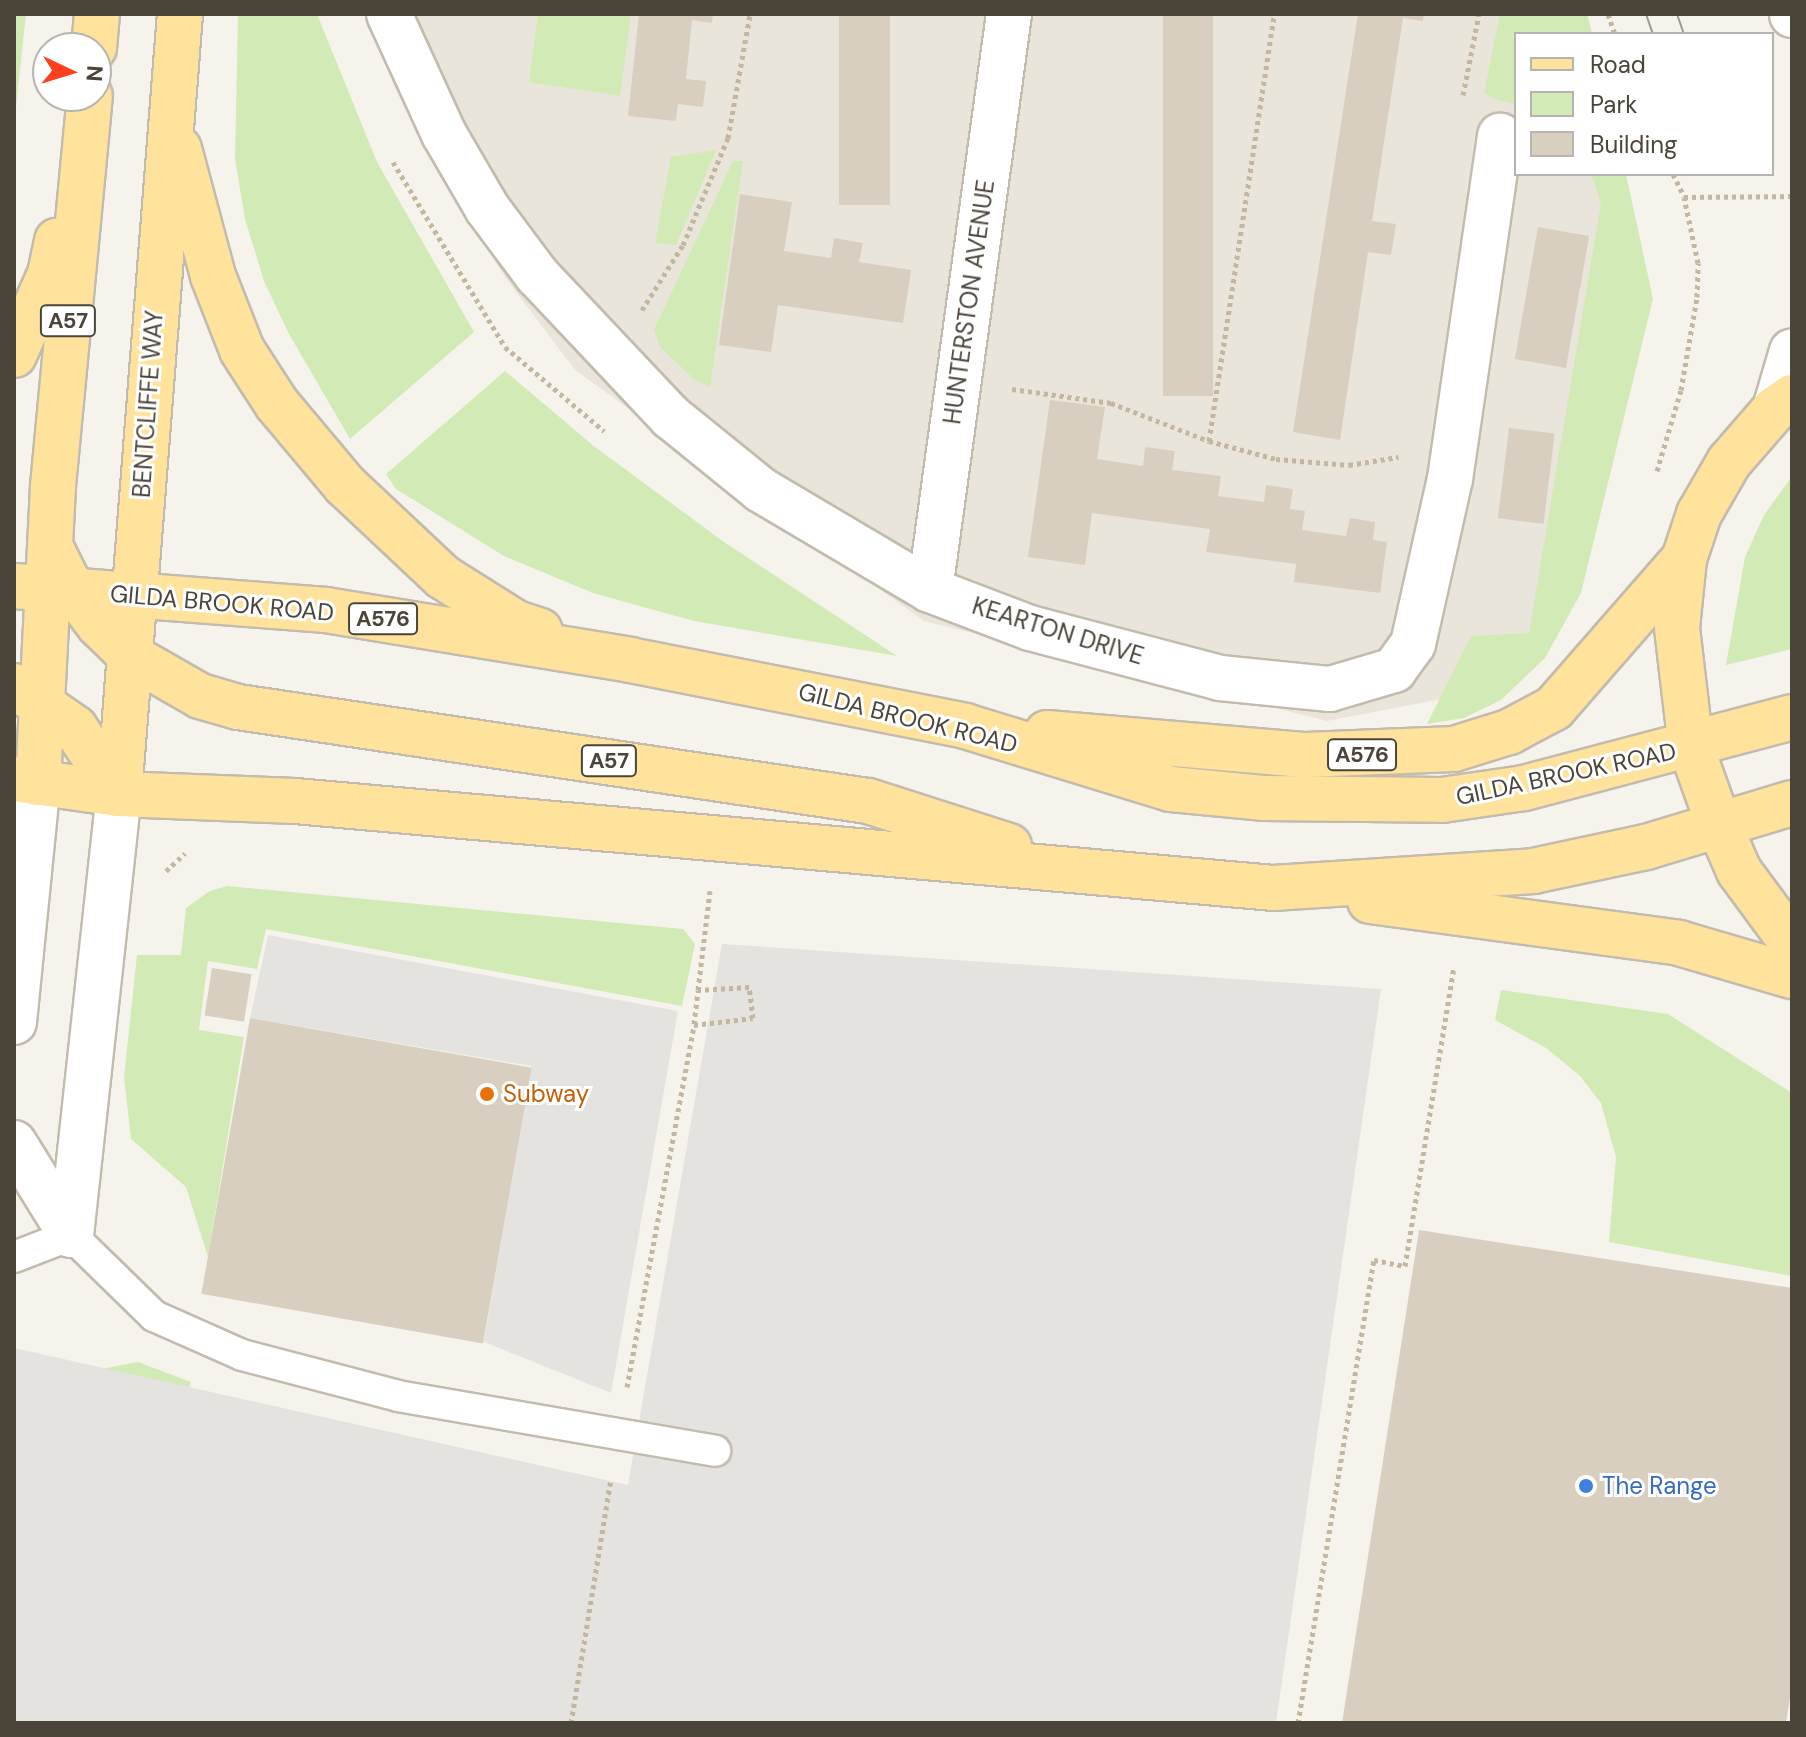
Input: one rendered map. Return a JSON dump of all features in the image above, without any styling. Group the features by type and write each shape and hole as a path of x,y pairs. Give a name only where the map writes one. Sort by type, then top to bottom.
{"main road":[{"name":"BENTCLIFFE WAY","path":"119,794 180,14"},
{"path":"14,355 50,274 85,112"},
{"name":"A57","path":"88,112 46,589 132,657 189,690 238,707 868,801 1087,871"},
{"path":"170,116 213,276 242,350 321,459 443,577 516,623 630,660"},
{"path":"1783,403 1729,462 1699,514 1684,559 1677,628 1691,747 1719,825 1756,897 1787,938"},
{"name":"A576","path":"965,726 1306,755 1454,749 1509,732 1554,708 1684,559"},
{"path":"46,589 29,694 26,781 119,794 295,801 1273,888 1679,943 1792,976"},
{"name":"GILDA BROOK ROAD","path":"46,589 326,610 630,660 965,726 1171,789 1351,802 1442,800 1524,788 1691,747 1792,717"},
{"path":"29,694 75,728 119,794"},
{"path":"1273,888 1533,871 1719,825 1792,803"}],"street":[{"name":"KEARTON DRIVE","path":"389,14 444,134 487,208 537,275 671,417 761,490 930,590 1030,628 1220,678 1330,689 1364,682 1394,670 1413,644 1429,591 1455,447 1500,136"},
{"name":"HUNTERSTON AVENUE","path":"930,590 1009,14"},
{"path":"1783,403 1792,351"},
{"path":"14,1022 26,781"},
{"path":"71,1235 119,794"},
{"path":"14,1143 71,1235"}],"lane":[{"path":"14,1257 71,1235 154,1316 242,1355 398,1396 619,1431 715,1451"}],"path":[{"path":"610,355 683,245 728,138 750,14"},
{"path":"1209,441 1274,14"},
{"path":"1479,14 1463,98 1500,136"},
{"path":"1656,475 1681,390 1697,297 1698,263 1684,197 1674,176"},
{"path":"1684,197 1792,196"},
{"path":"958,382 1111,403 1209,441 1276,459 1349,465 1455,447"},
{"path":"571,1723 619,1431 694,1025 717,839"},
{"path":"159,884 186,852 201,849"},
{"path":"1298,1723 1374,1260 1405,1266 1462,913"},
{"path":"694,1025 753,1018 749,987 698,990"}],"shaded area":[{"path":"372,14 1587,14 1592,32 1514,32 1514,176 1624,176 1563,626 1504,687 1327,721 924,621 575,370 505,277 442,177"},
{"path":"268,935 678,1011 611,1393 484,1342 531,1066 250,1018"},
{"path":"722,944 1381,989 1276,1723 14,1723 14,1348 628,1485"}],"green space":[{"path":"14,14 26,14 14,125"},
{"path":"238,14 317,14 377,162 474,332 350,439 289,334 264,281 245,219 235,159"},
{"path":"538,14 631,14 620,96 529,82"},
{"path":"1500,14 1587,14 1592,32 1514,32 1514,104 1484,93"},
{"path":"716,150 676,245 655,243 671,157"},
{"path":"733,161 743,161 710,387 694,379 660,347 654,330"},
{"path":"1592,176 1626,176 1653,299 1581,593 1545,658 1501,700 1464,718 1427,724 1471,636 1529,633 1601,203"},
{"path":"505,371 595,447 724,542 897,656 694,621 593,593 504,556 396,489 386,474"},
{"path":"1792,476 1792,649 1726,665 1745,557 1764,515"},
{"path":"227,886 683,929 695,944 682,1006 266,929 257,969 208,961 199,1030 244,1037 208,1257 186,1187 131,1139 124,1077 137,955 181,955 186,908 210,891"},
{"path":"1501,990 1668,1014 1792,1093 1792,1276 1609,1242 1616,1157 1601,1103 1580,1076 1546,1048 1495,1020"},
{"path":"14,1353 91,1371 138,1362 191,1382 180,1412"}],"building":[{"path":"639,14 713,14 712,23 692,20 686,79 706,81 703,107 678,104 676,121 628,116"},
{"path":"839,14 890,14 890,205 839,205"},
{"path":"1163,14 1213,14 1213,396 1163,396"},
{"path":"1358,14 1424,14 1423,21 1403,18 1372,221 1396,224 1391,255 1368,252 1340,440 1293,432"},
{"path":"740,194 792,202 784,251 831,258 834,238 863,243 859,262 911,270 903,323 778,305 771,352 719,345"},
{"path":"1538,227 1589,236 1566,368 1515,359"},
{"path":"1050,400 1105,407 1097,459 1143,466 1145,447 1175,451 1172,470 1221,476 1218,496 1264,502 1266,485 1293,489 1290,509 1305,511 1302,530 1346,536 1350,518 1375,522 1373,540 1387,542 1380,593 1294,582 1296,564 1206,552 1210,529 1092,513 1085,565 1028,557"},
{"path":"1509,428 1555,434 1544,524 1498,518"},
{"path":"212,968 252,974 244,1022 204,1015"},
{"path":"250,1018 532,1068 483,1343 201,1294"},
{"name":"The Range","path":"1419,1230 1792,1288 1792,1684 1786,1723 1342,1723"}],"tram line":[{"path":"1646,14 1652,32"},
{"path":"1677,14 1683,32"}],"place":[{"name":"Subway","path":"487,1094"},
{"name":"The Range","path":"1586,1486"}]}
